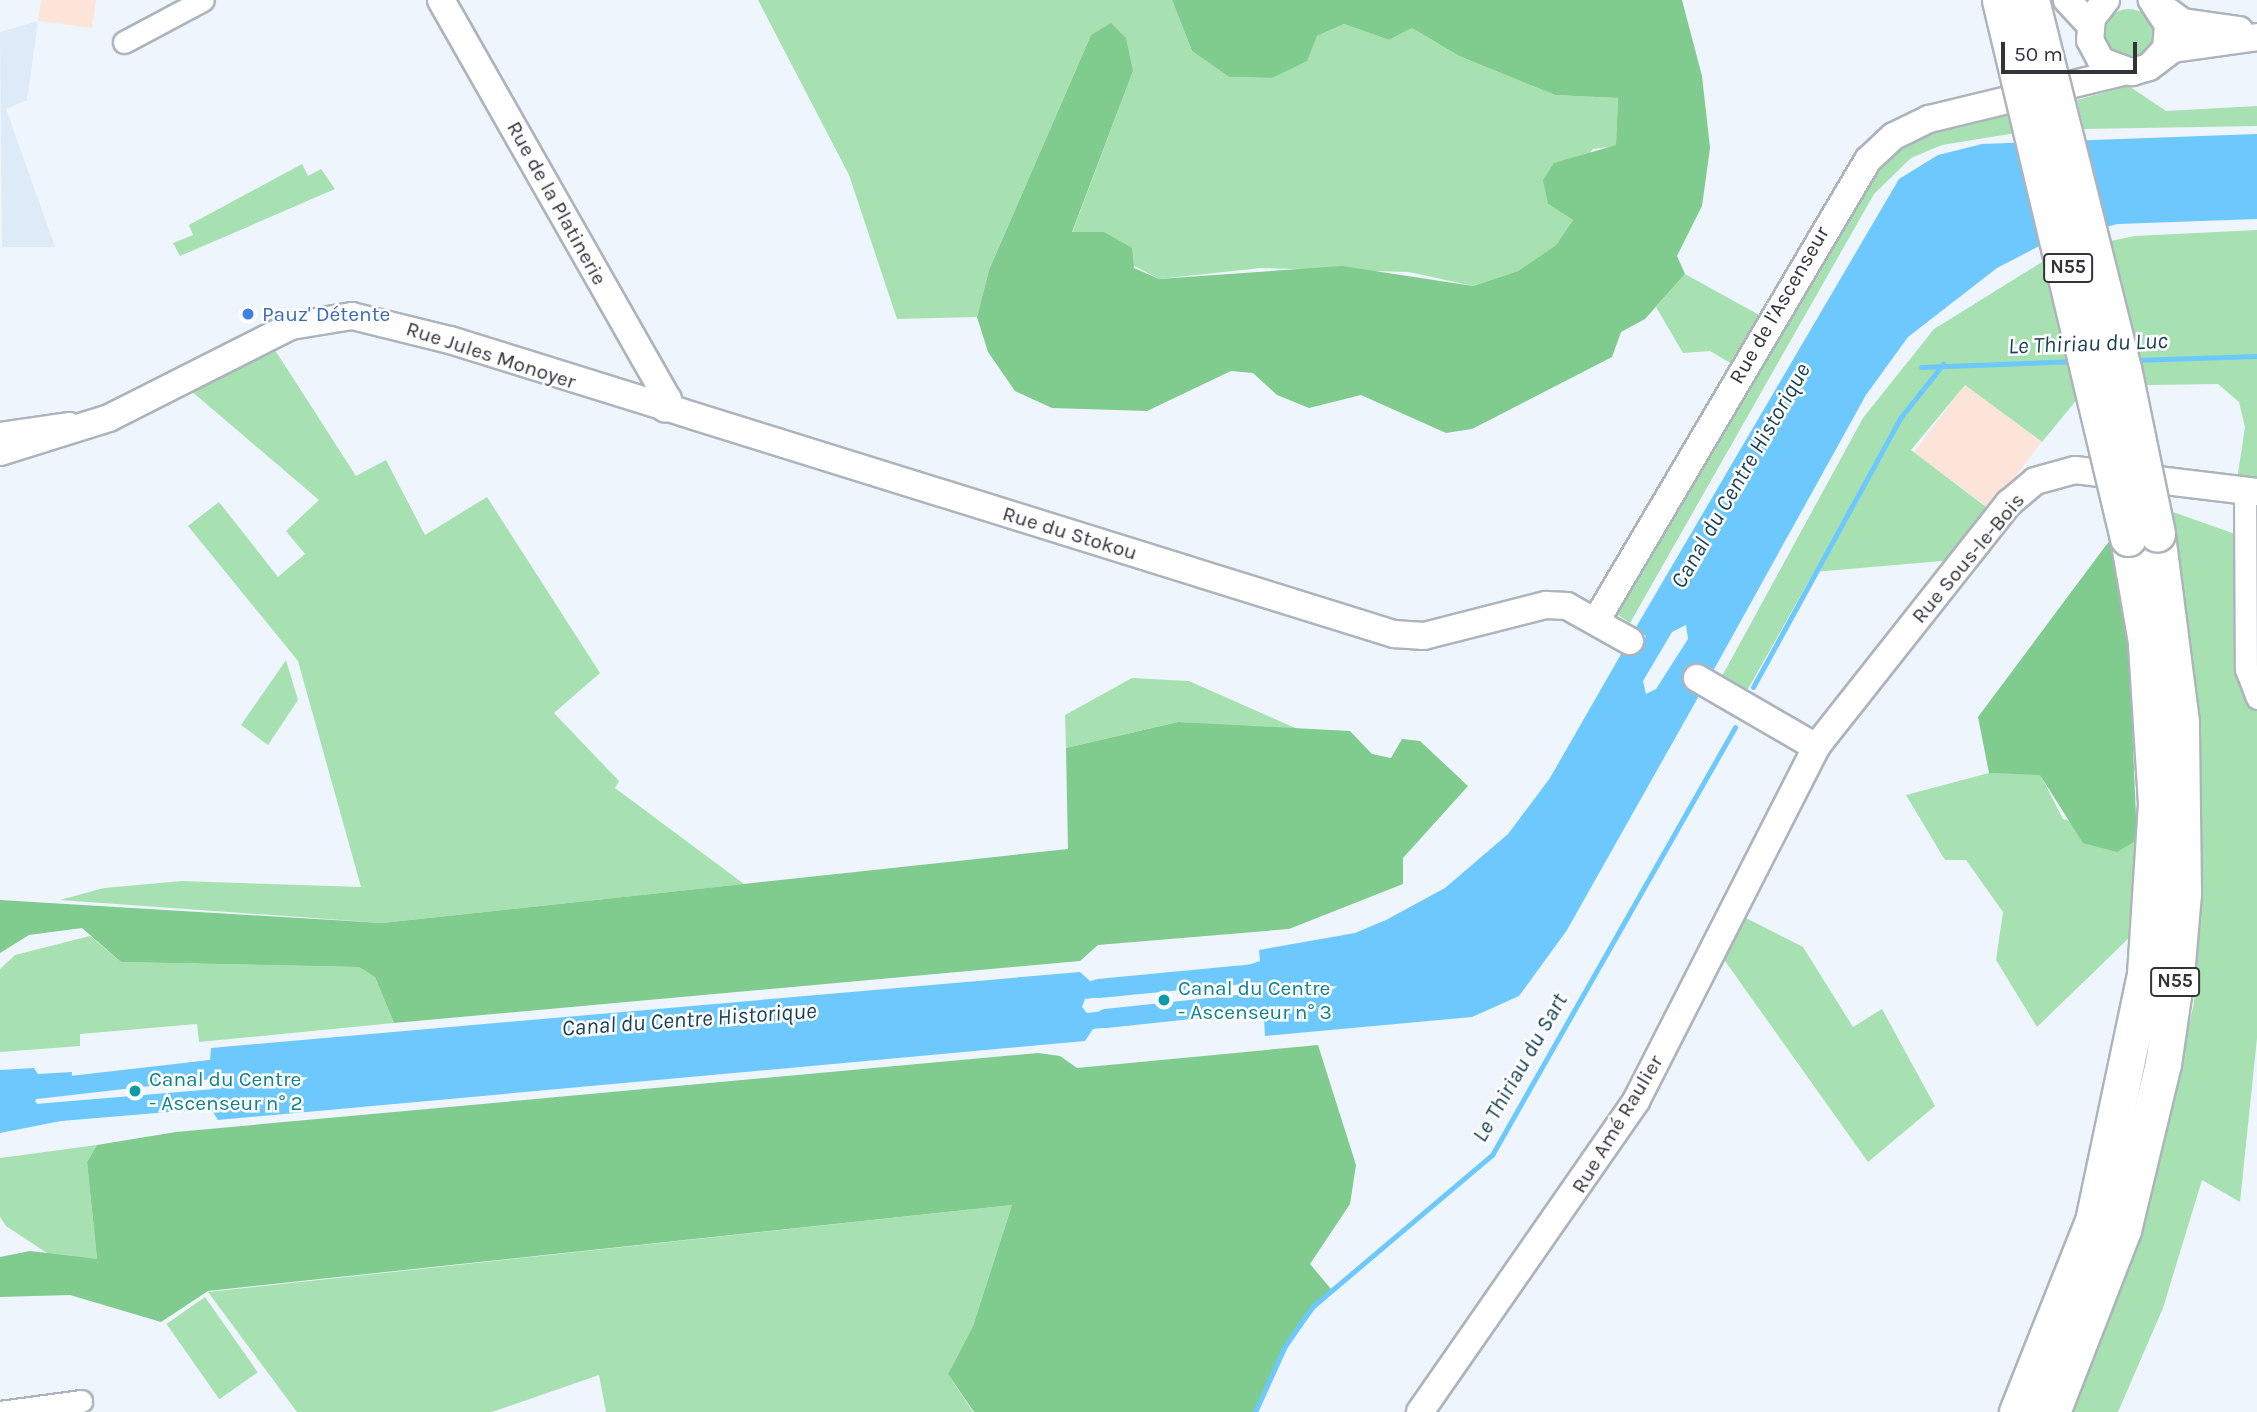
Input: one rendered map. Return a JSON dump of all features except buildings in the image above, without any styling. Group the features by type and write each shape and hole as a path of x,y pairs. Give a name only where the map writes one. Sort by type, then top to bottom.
{"highway":[{"name":"N55","path":"2000,0 2094,370 2143,536 2181,722 2176,975 2163,1064 2123,1230 2052,1412"},
{"name":"N55","path":"2017,1412 2094,1221 2145,974 2154,880 2154,737 2143,536 2123,368 2031,0"}],"street":[{"path":"124,42 203,0"},
{"name":"Rue de la Platinerie","path":"441,0 668,399 653,406"},
{"path":"2067,0 2099,10 2101,61 2123,72"},
{"path":"2154,2 2183,22 2257,30"},
{"path":"2149,67 2169,37 2154,2"},
{"name":"Rue de l'Ascenseur","path":"2046,90 2082,58 2099,10"},
{"path":"2149,67 2173,49 2257,37"},
{"name":"Rue de l'Ascenseur","path":"1596,621 1868,160 1894,136 1929,119 2149,67"},
{"name":"Rue Jules Monoyer","path":"0,452 109,418 283,329 352,316 450,340 653,406"},
{"name":"Rue du Stokou","path":"653,406 1394,634 1424,636 1499,615 1567,606 1596,621"},
{"name":"Rue Jules Monoyer","path":"0,433 109,418"},
{"name":"Rue Sous-le-Bois","path":"1780,817 1816,747 2009,503 2035,481 2076,470 2251,491"},
{"path":"2251,491 2245,669 2257,698"},
{"path":"1596,621 1630,641"},
{"path":"1706,683 1816,747"},
{"name":"Rue Amé Raulier","path":"1420,1412 1636,1101 1780,817"},
{"path":"0,1412 81,1401"}],"shaded area":[{"path":"41,0 96,0 92,28 38,21"},
{"path":"38,21 27,100 6,109 55,247 2,247 0,32"},
{"path":"1965,384 2042,442 1991,510 1914,452"}],"green space":[{"path":"758,0 1172,0 1192,51 1229,77 1272,78 1317,36 1344,24 1389,40 1412,28 1459,56 1555,95 1618,98 1616,146 1593,149 1548,204 1573,220 1556,245 1518,271 1473,286 1409,272 1261,268 1159,279 1072,233 1133,71 1091,35 989,270 977,317 897,319 849,175"},
{"path":"1172,0 1682,0 1702,76 1710,148 1702,206 1677,256 1685,274 1645,319 1621,332 1612,357 1472,429 1446,433 1361,395 1309,408 1277,395 1253,373 1231,371 1147,411 1052,408 1015,391 988,352 977,317 989,270 1091,35 1111,23 1126,38 1133,71 1072,232 1104,232 1132,248 1134,268 1159,279 1342,266 1473,286 1518,271 1556,245 1573,220 1548,204 1543,180 1554,163 1616,145 1618,98 1555,95 1459,56 1412,28 1389,40 1344,24 1317,36 1307,61 1272,78 1229,77 1192,51"},
{"path":"2129,9 2139,11 2147,17 2153,25 2153,45 2147,53 2139,59 2129,61 2119,59 2111,53 2105,45 2103,35 2105,25 2111,17 2119,11"},
{"path":"2129,86 2166,111 2257,106 2257,126 2084,129 2077,100"},
{"path":"2014,97 2022,132 1942,145 1911,158 1874,194 1630,623 1618,615 1613,607 1742,370 1710,351 1683,353 1656,307 1685,274 1770,321 1894,136"},
{"path":"302,164 308,176 321,169 335,189 180,256 173,243 193,235 189,225"},
{"path":"2257,230 2257,488 2237,480 2245,427 2239,402 2218,384 2088,386 2042,442 1965,385 1911,450 1998,516 1965,559 1814,572 1740,703 1715,689 1863,418 1934,329 2060,251 2135,236"},
{"path":"273,347 356,476 386,460 425,535 487,497 600,673 554,713 619,781 615,788 744,884 382,923 60,900 104,888 182,881 361,887 298,661 188,526 219,502 278,577 305,554 286,531 319,500 190,390"},
{"path":"2173,512 2235,534 2257,698 2257,1038 2240,1202 2202,1180 2163,1308 2118,1412 2073,1412 2148,1204 2194,1003 2200,729"},
{"path":"2110,540 2129,652 2137,840 2117,852 2083,843 2040,775 1989,773 1978,717"},
{"path":"286,660 298,700 268,745 241,725"},
{"path":"1132,678 1189,681 1302,731 1178,722 1066,748 1065,715"},
{"path":"1178,722 1350,731 1372,754 1391,758 1402,739 1420,741 1468,786 1403,858 1403,884 1289,929 1098,945 1080,961 394,1023 375,977 359,967 121,962 82,928 29,935 0,953 0,900 382,923 1068,849 1066,748"},
{"path":"1989,773 2040,774 2063,819 2137,840 2130,937 2037,1027 1996,960 2003,912 1966,860 1945,860 1906,795"},
{"path":"1740,915 1803,947 1853,1027 1882,1009 1935,1106 1868,1162 1720,954"},
{"path":"90,936 121,962 359,967 375,977 394,1023 199,1042 197,1024 80,1034 80,1046 0,1052 0,969 15,955"},
{"path":"1318,1045 1356,1165 1350,1204 1310,1264 1331,1289 1285,1346 1255,1412 974,1412 948,1374 973,1326 1012,1205 208,1291 161,1322 70,1295 0,1297 0,1257 30,1251 97,1259 87,1162 97,1145 176,1132 1038,1053 1060,1056 1077,1068"},
{"path":"97,1145 87,1162 97,1259 53,1257 6,1226 0,1217 0,1158"},
{"path":"1012,1205 973,1326 948,1374 973,1412 606,1412 599,1375 492,1412 297,1412 208,1292"},
{"path":"205,1297 258,1372 219,1399 166,1324"}],"water":[{"path":"2257,134 2257,219 2118,224 2051,240 1997,268 1908,337 1866,395 1712,673 1696,665 1684,683 1700,694 1567,930 1519,996 1472,1017 1265,1036 1264,1019 1241,1016 1240,1000 1256,999 1261,988 1239,984 1237,969 1260,961 1259,950 1355,933 1386,920 1445,888 1508,834 1550,778 1624,649 1634,655 1646,636 1635,629 1899,179 1938,155 1982,144"},
{"path":"1080,972 1090,981 1124,977 1126,994 1085,999 1082,1007 1087,1013 1129,1008 1131,1025 1093,1029 1085,1041 218,1120 211,1109 190,1110 189,1094 212,1091 214,1083 209,1077 188,1079 186,1063 210,1060 211,1048"},
{"path":"34,1068 38,1074 72,1072 71,1089 42,1092 35,1101 40,1108 74,1105 76,1118 0,1133 0,1070"}],"pier":[{"path":"1686,625 1688,639 1656,689 1646,694 1643,681 1672,632"}],"waterway":[{"name":"Le Thiriau du Luc","path":"2134,360 2257,356"},
{"name":"Le Thiriau du Luc","path":"1921,367 2075,361"},
{"path":"1753,687 1901,417 1943,364"},
{"name":"Le Thiriau du Sart","path":"1255,1412 1285,1346 1312,1307 1492,1155 1735,727"},
{"name":"Canal du Centre Historique","path":"1098,988 1263,972"},
{"name":"Canal du Centre Historique","path":"1105,1018 1266,1001"},
{"name":"Canal du Centre Historique","path":"0,1093 211,1069"},
{"name":"Canal du Centre Historique","path":"0,1116 215,1098"}],"place":[{"name":"Pauz' Détente","path":"248,314"},
{"name":"Canal du Centre - Ascenseur n° 3","path":"1164,1000"},
{"name":"Canal du Centre - Ascenseur n° 2","path":"135,1091"}]}
